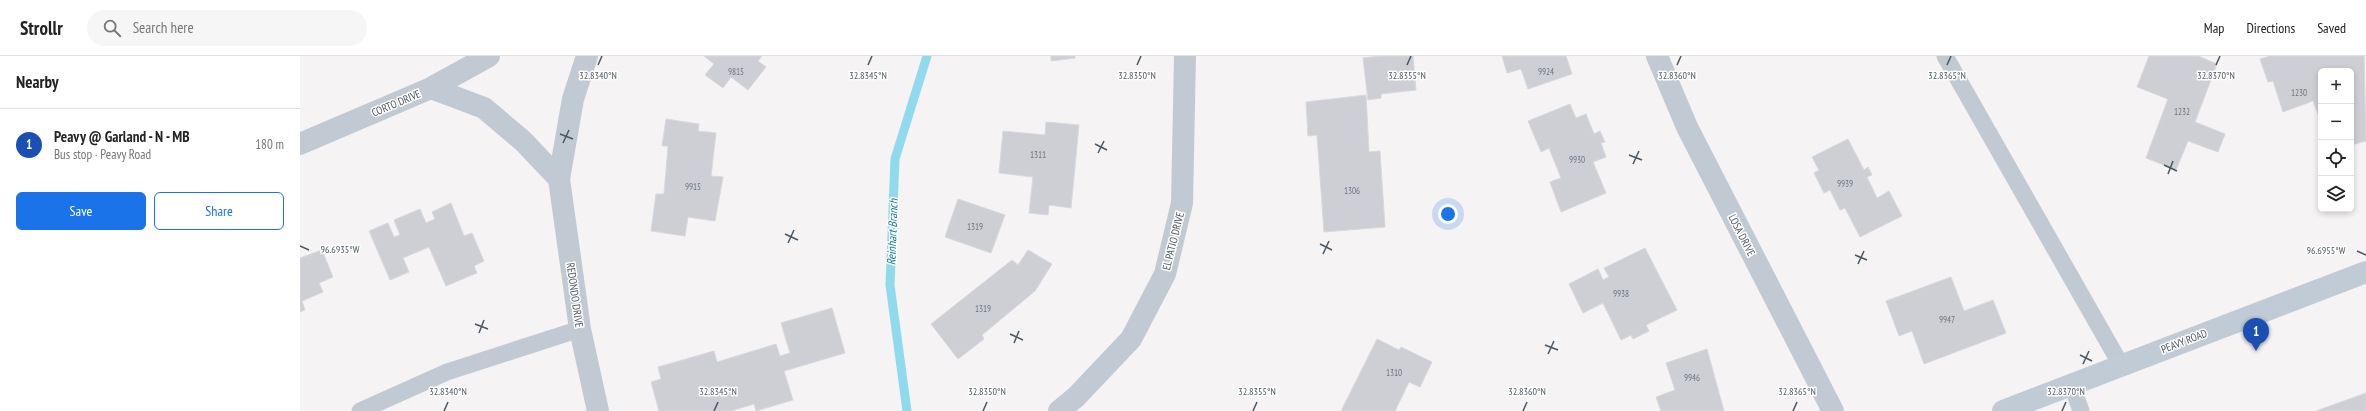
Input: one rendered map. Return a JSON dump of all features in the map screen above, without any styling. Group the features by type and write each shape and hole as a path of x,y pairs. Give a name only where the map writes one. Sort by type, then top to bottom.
{"street":[{"name":"CORTO DRIVE","path":"300,144 431,88 489,56"},
{"name":"REDONDO DRIVE","path":"587,56 573,99 559,179 580,329 598,411"},
{"name":"EL PATIO DRIVE","path":"1059,411 1076,397 1131,338 1165,274 1182,203 1185,56"},
{"name":"LOSA DRIVE","path":"1657,56 1687,127 1833,411"},
{"path":"431,88 484,108 523,141 559,179"},
{"name":"PEAVY ROAD","path":"2003,411 2072,386 2121,365 2366,272"}],"lane":[{"path":"1945,56 2121,365"},
{"path":"360,411 447,372 580,329"},
{"path":"2072,386 2081,411"}],"building":[{"path":"704,56 762,56 758,61 766,67 748,90 731,77 723,88 705,75 714,64"},
{"path":"1051,56 1075,56 1075,58 1051,61"},
{"path":"1381,56 1413,56 1416,90 1381,94 1381,98 1368,100 1363,58"},
{"path":"1502,56 1566,56 1572,74 1528,89 1521,69 1507,73"},
{"path":"2149,56 2198,56 2217,64 2195,122 2225,134 2218,152 2188,141 2176,170 2146,158 2168,99 2137,87"},
{"path":"2270,56 2364,56 2366,141 2354,144 2354,68 2318,68 2318,114 2313,101 2283,112 2273,81 2268,82 2260,59"},
{"path":"1366,95 1369,152 1380,151 1385,227 1324,232 1317,135 1308,136 1306,102"},
{"path":"1570,104 1576,118 1586,114 1594,134 1600,131 1605,142 1601,143 1606,157 1593,162 1606,193 1561,212 1550,182 1561,178 1549,148 1541,152 1528,121"},
{"path":"666,119 699,124 698,131 716,133 711,176 723,177 715,221 688,217 685,236 651,231 656,194 664,194 668,146 662,146"},
{"path":"1046,122 1079,125 1071,208 1049,205 1048,215 1029,213 1033,177 999,173 1003,131 1045,135"},
{"path":"1848,139 1864,170 1868,167 1872,175 1867,177 1877,198 1889,191 1902,216 1860,237 1845,208 1840,210 1830,190 1824,193 1814,173 1819,170 1812,157"},
{"path":"958,199 1005,215 991,253 945,237"},
{"path":"451,203 464,236 472,233 484,261 474,266 477,273 446,286 429,247 403,258 409,272 390,280 369,231 388,223 394,237 400,235 394,220 420,209 426,223 435,219 432,212"},
{"path":"1645,248 1677,310 1646,325 1649,331 1633,339 1631,335 1621,340 1603,303 1583,313 1569,284 1598,269 1603,280 1609,277 1604,268"},
{"path":"322,250 333,277 319,283 323,292 302,301 305,310 300,312 300,258"},
{"path":"1028,250 1052,264 1035,291 982,335 984,339 958,359 931,324 1012,260 1018,265"},
{"path":"1951,277 1964,311 1993,300 2006,333 1924,364 1912,331 1899,336 1886,301"},
{"path":"832,308 845,353 784,371 793,400 756,411 754,404 731,411 659,411 651,382 661,379 658,367 714,351 717,362 776,344 780,356 790,353 781,323"},
{"path":"1377,339 1399,350 1401,347 1432,362 1420,387 1409,382 1395,411 1341,411"},
{"path":"1707,349 1724,411 1661,411 1656,397 1675,390 1666,363"},
{"path":"2366,393 2366,411 2316,411"}],"waterway":[{"name":"Reinhart Branch","path":"907,411 890,285 895,159 927,56"}],"place":[{"name":"Peavy @ Garland - N - MB","path":"2256,351"}]}
